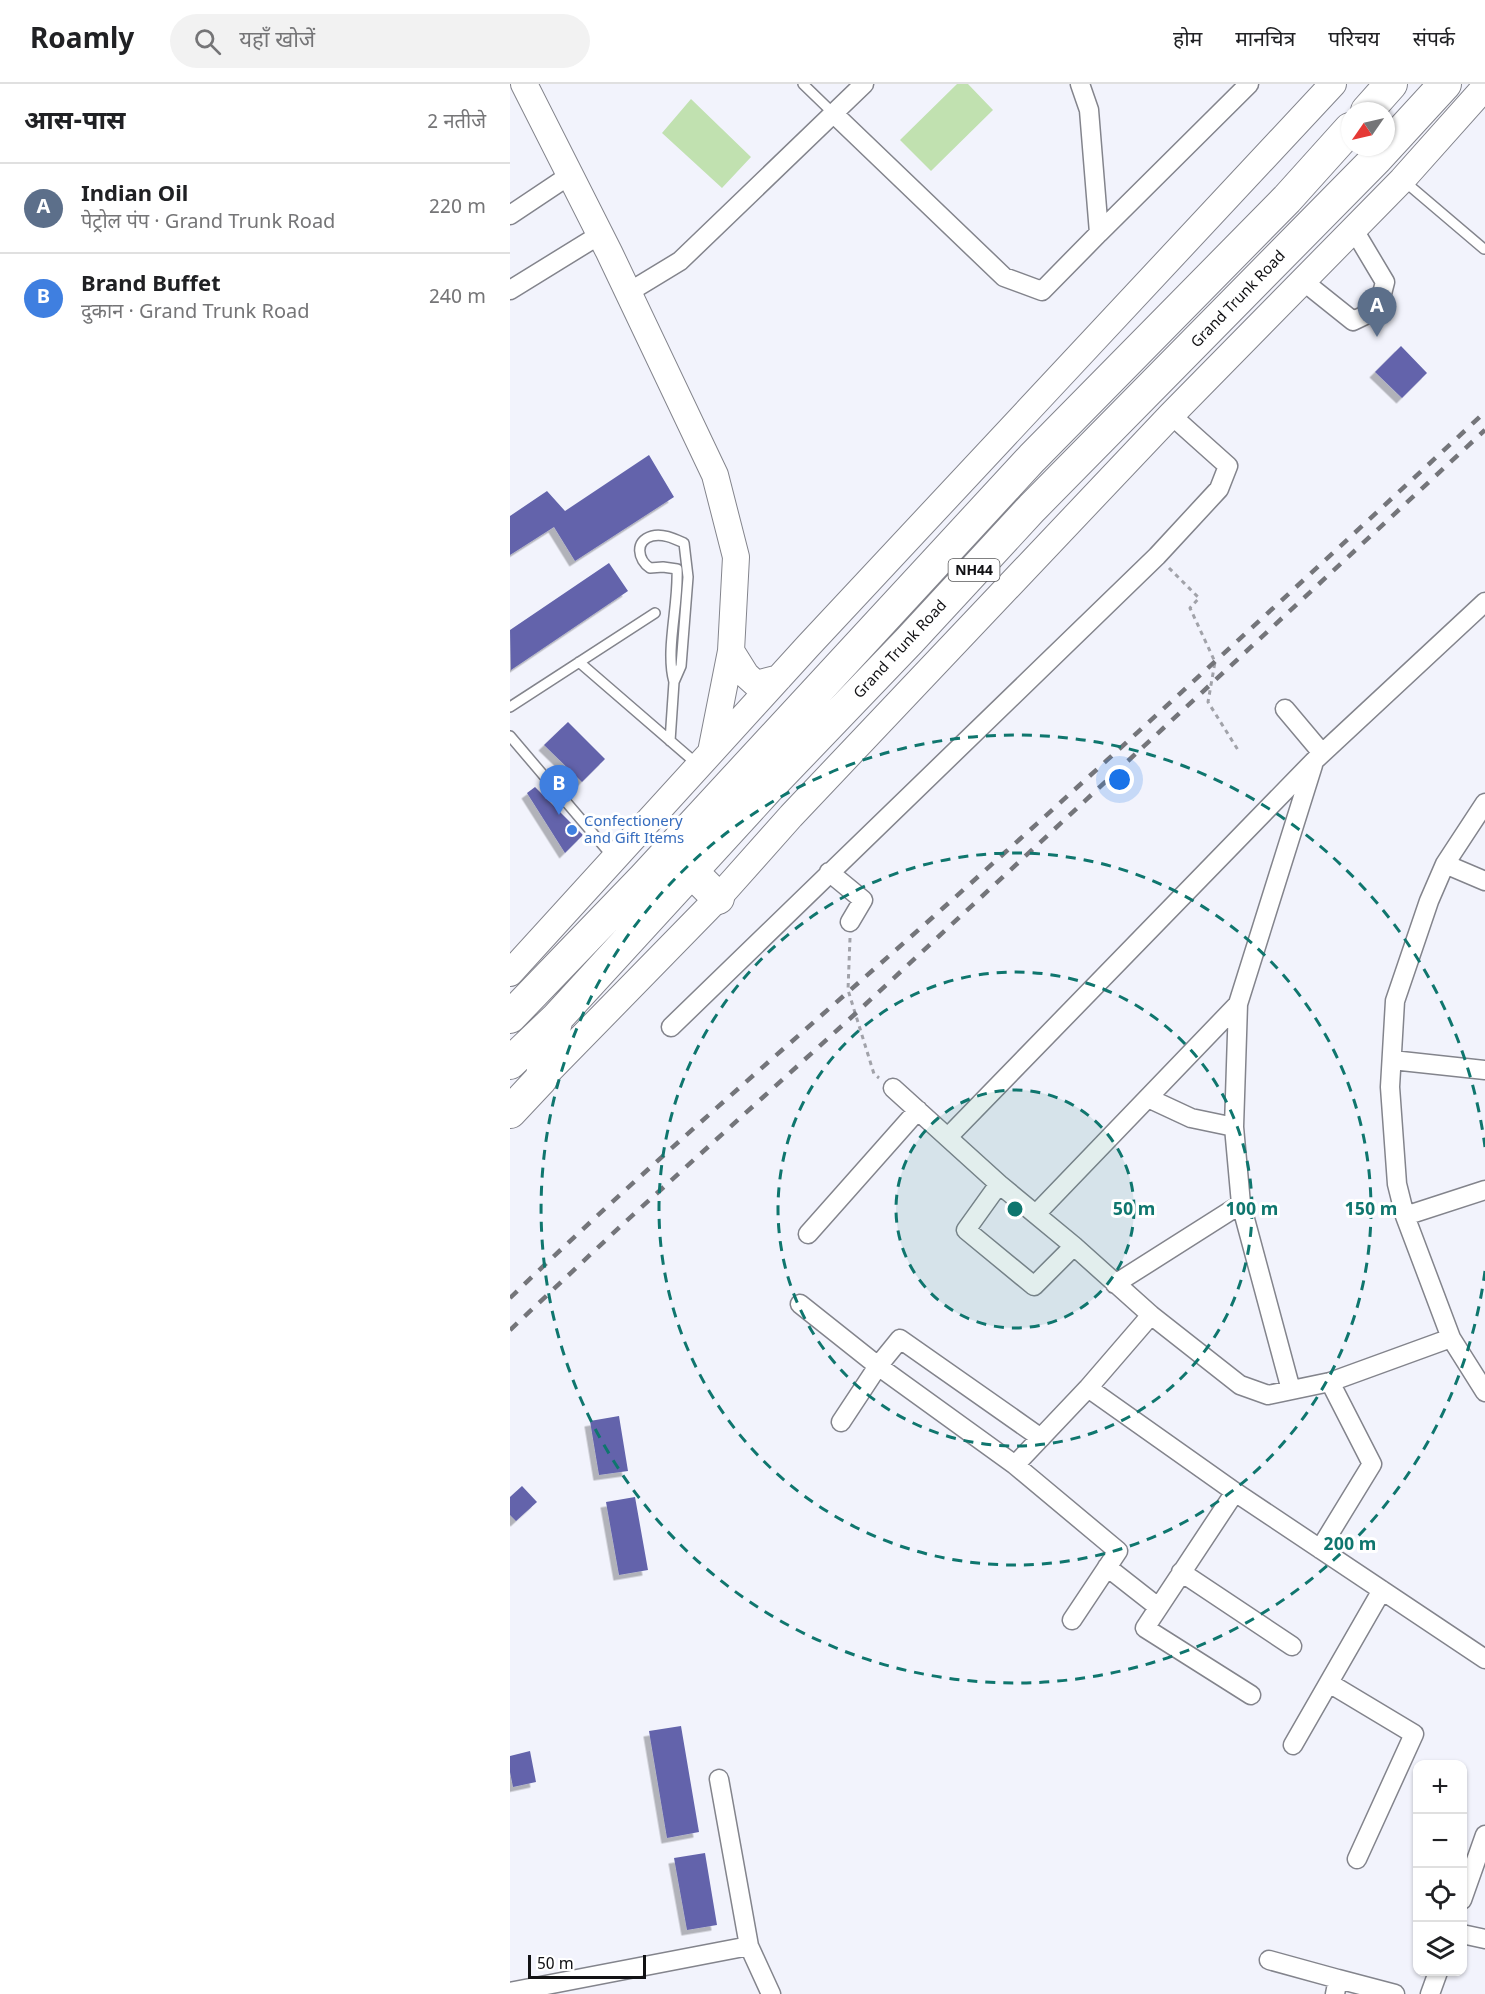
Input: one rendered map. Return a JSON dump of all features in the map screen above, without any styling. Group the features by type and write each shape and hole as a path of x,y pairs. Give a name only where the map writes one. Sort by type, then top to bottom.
{"highway":[{"path":"1375,102 1391,84"},
{"name":"Grand Trunk Road","path":"510,1063 557,1018 1032,508 1377,158 1445,84"},
{"name":"NH44","path":"510,1017 644,878 1032,458 1287,199 1341,139"},
{"path":"691,872 718,898"},
{"path":"510,1112 541,1079 557,1018"}],"street":[{"path":"524,84 601,234 715,475 736,557 730,651 705,759"},
{"path":"628,292 680,261 864,84"},
{"path":"1080,84 1089,110 1099,232"},
{"path":"834,114 1004,277 1042,291 1249,84"},
{"path":"510,973 779,678 1333,84"},
{"path":"541,1079 718,898 791,816 1171,415 1402,180 1485,87"},
{"path":"510,215 570,175"},
{"path":"1303,281 1353,321 1378,309 1385,282 1354,230"},
{"path":"510,290 601,234"},
{"path":"671,1027 1157,556 1219,489 1228,466 1171,415"},
{"path":"948,1137 1318,757 1485,602"},
{"path":"730,651 746,675 756,684 779,678"},
{"path":"1285,709 1318,757"},
{"path":"1291,1390 1241,1204 1234,1127 1238,1004 1318,757"},
{"path":"1485,803 1445,864 1429,901 1395,1001 1390,1087 1396,1184 1405,1216 1451,1338 1485,1392"},
{"path":"1445,864 1485,881"},
{"path":"830,872 862,900 850,922"},
{"path":"1036,1214 1238,1004"},
{"path":"1392,1060 1485,1070"},
{"path":"893,1088 999,1184 1074,1246 1151,1315 1240,1385 1268,1395 1330,1382 1451,1338"},
{"path":"1148,1098 1191,1118 1234,1127"},
{"path":"808,1234 918,1110"},
{"path":"999,1184 966,1230 974,1237 1034,1286 1074,1246"},
{"path":"1405,1216 1485,1190"},
{"path":"1115,1284 1241,1204"},
{"path":"800,1304 878,1366 1015,1465 1118,1551 1072,1620"},
{"path":"1015,1465 1088,1388 1151,1315"},
{"path":"842,1422 878,1366 900,1339 1041,1438"},
{"path":"1320,1549 1372,1464 1330,1382"},
{"path":"1088,1388 1235,1492 1485,1659"},
{"path":"1235,1492 1144,1628 1251,1695"},
{"path":"1107,1567 1158,1607"},
{"path":"1181,1572 1292,1646"},
{"path":"1293,1745 1382,1590"},
{"path":"1329,1683 1414,1734 1357,1859"},
{"path":"718,1779 749,1946 771,1994"},
{"path":"1467,1886 1485,1835"},
{"path":"1467,1935 1485,1939"},
{"path":"510,1992 749,1946"},
{"path":"1269,1960 1336,1987 1395,1994"},
{"path":"1430,1994 1436,1976"}],"lane":[{"path":"803,84 834,114"},
{"path":"1402,180 1484,249"},
{"path":"670,741 674,682 681,666 688,577 684,543 661,535 652,536 641,544 639,550 642,563 650,568 677,569 678,587 670,668 674,682"},
{"path":"510,707 655,613"},
{"path":"579,662 670,741 705,759"},
{"path":"510,736 614,859"}],"path":[{"path":"1157,556 1198,598 1190,608 1215,662 1208,702 1238,750"},
{"path":"850,922 848,990 874,1074 893,1088"}],"green space":[{"path":"957,84 968,84 993,110 931,171 900,140"},
{"path":"691,99 751,157 722,188 662,133"}],"building":[{"path":"1401,346 1427,373 1402,398 1375,372"},
{"path":"649,455 674,497 575,561 554,527 510,555 510,516 547,491 565,511"},
{"path":"609,563 628,591 511,670 510,630"},
{"path":"568,722 605,759 582,782 544,745"},
{"path":"535,787 583,835 565,853 527,793"},
{"path":"619,1416 628,1471 599,1475 590,1421"},
{"path":"522,1486 537,1502 516,1521 510,1515 510,1497"},
{"path":"635,1497 648,1570 619,1575 606,1502"},
{"path":"681,1726 699,1832 667,1838 649,1731"},
{"path":"530,1751 536,1782 513,1787 510,1756"},
{"path":"705,1853 717,1925 687,1930 674,1858"}],"railway":[{"path":"510,1298 667,1153 1072,792 1485,412"},
{"path":"510,1330 624,1223 855,1014 1485,430"}],"place":[{"name":"Indian Oil","path":"1377,337"},
{"name":"Brand Buffet","path":"559,815"},
{"name":"Confectionery and Gift Items","path":"572,830"}]}
